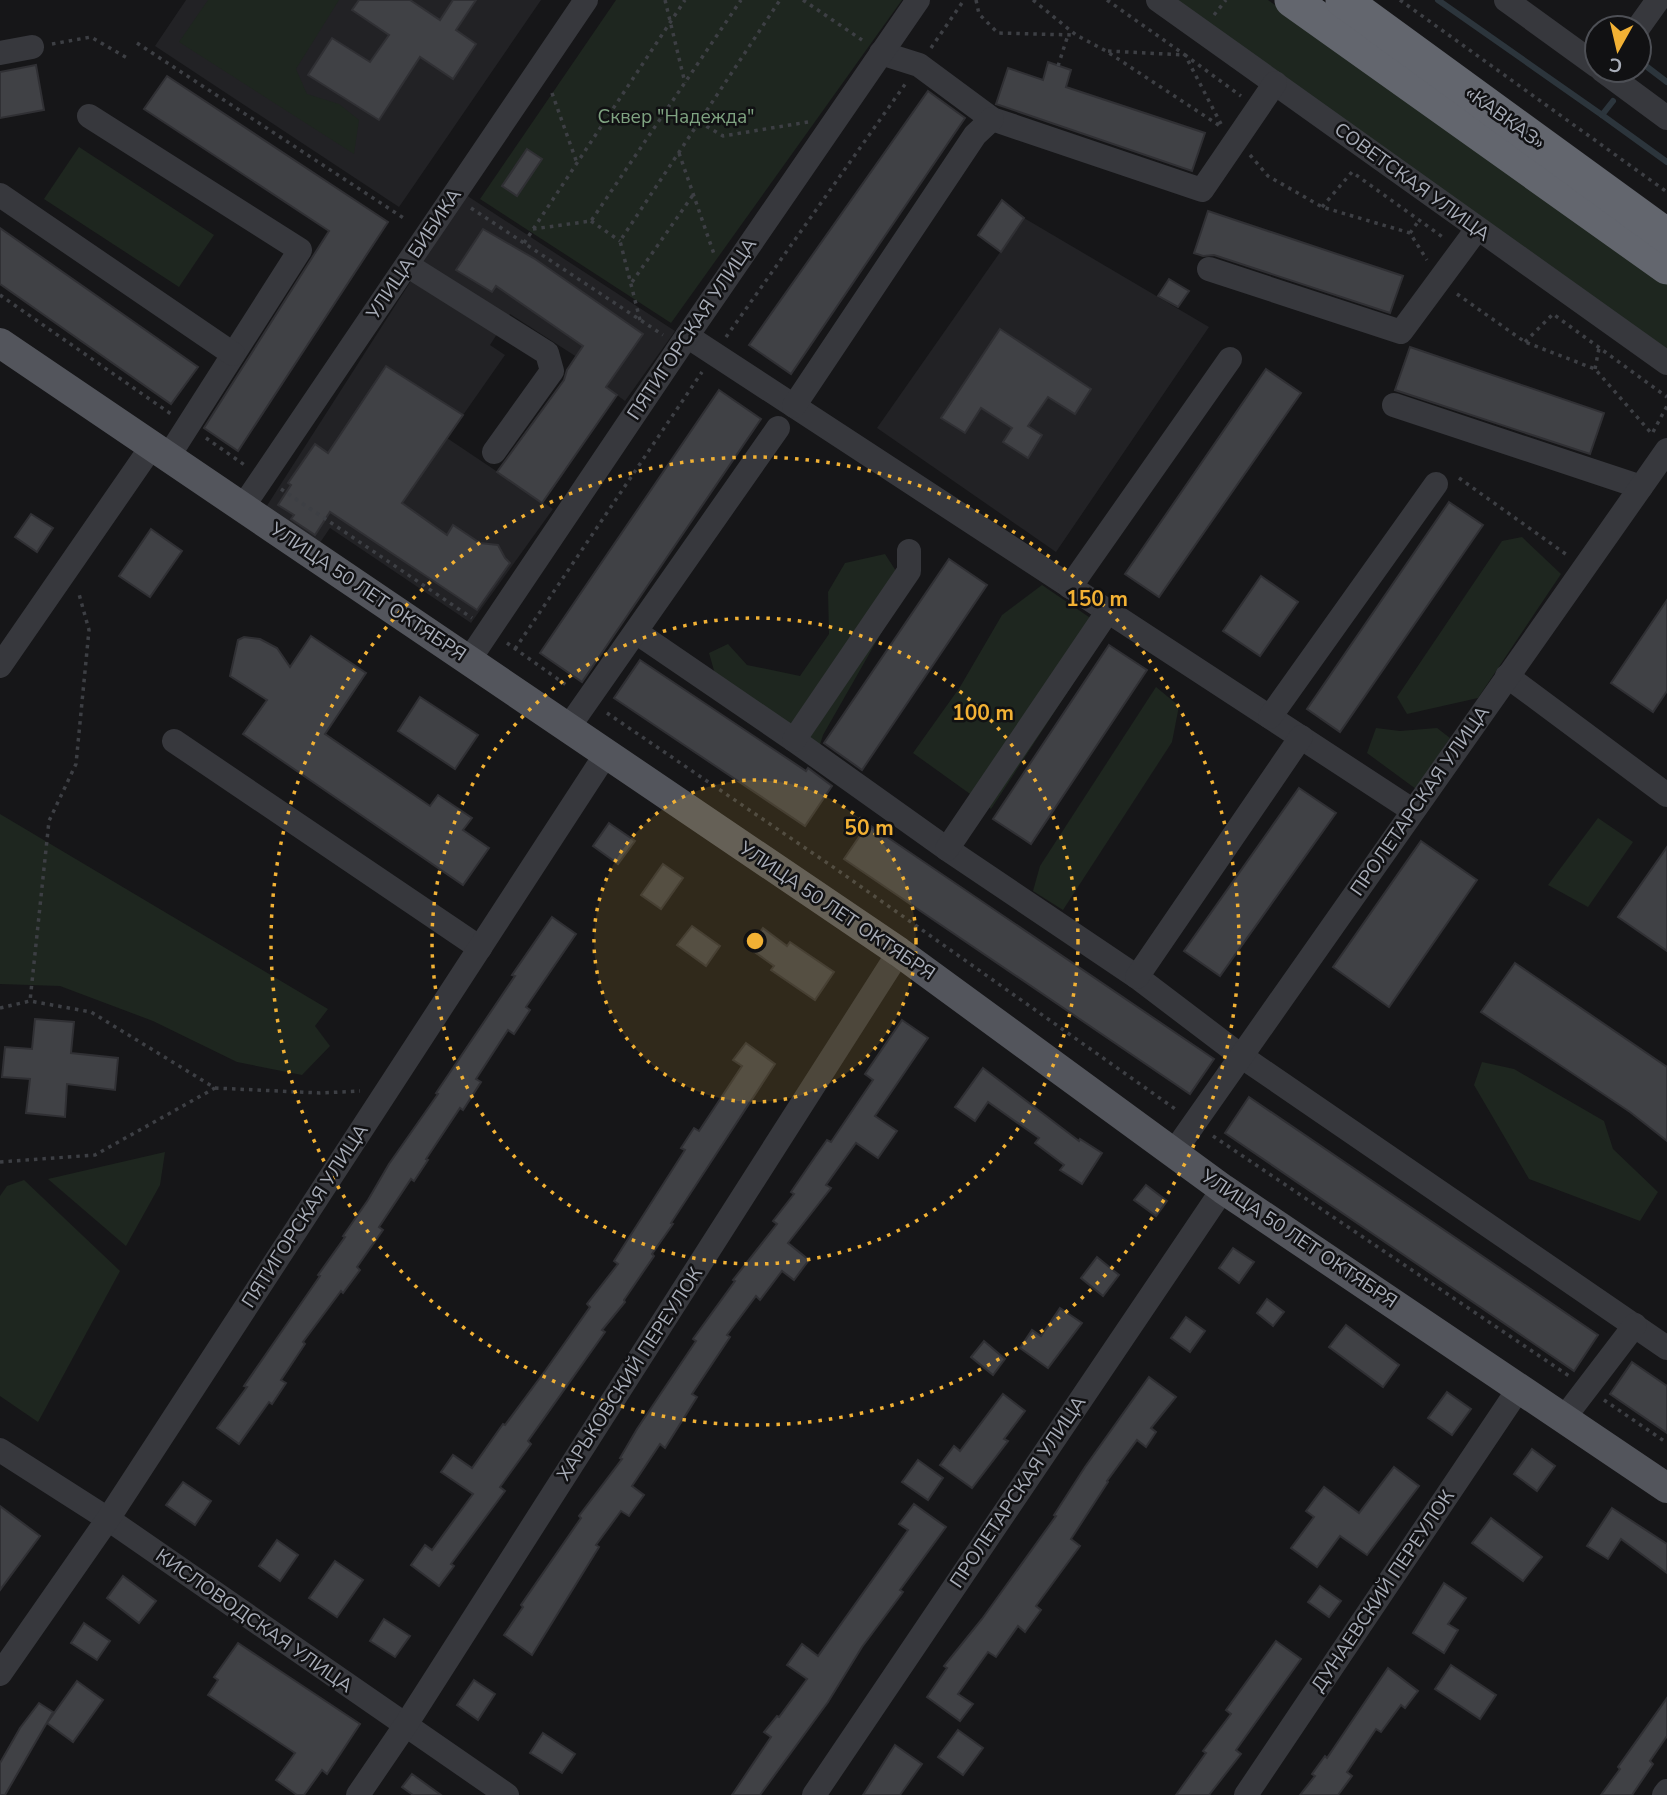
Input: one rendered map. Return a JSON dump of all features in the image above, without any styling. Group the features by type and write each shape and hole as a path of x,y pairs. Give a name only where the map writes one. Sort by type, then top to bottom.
{"highway":[{"path":"1292,0 1667,267"},
{"name":"«КАВКАЗ»","path":"1343,0 1667,236"}],"main road":[{"name":"УЛИЦА 50 ЛЕТ ОКТЯБРЯ","path":"0,343 899,952 1223,1189 1667,1488"}],"street":[{"name":"УЛИЦА БИБИКА","path":"242,508 586,0"},
{"name":"ПЯТИГОРСКАЯ УЛИЦА","path":"469,660 676,336 723,282 918,0"},
{"name":"СОВЕТСКАЯ УЛИЦА","path":"1158,0 1667,363"},
{"path":"1361,0 1457,70 1488,106"},
{"path":"1506,0 1583,56"},
{"path":"0,53 32,47"},
{"path":"881,53 919,65 992,119 1202,190 1275,83"},
{"path":"1622,84 1667,118"},
{"path":"0,666 70,564 160,452 188,426 300,250 89,116"},
{"path":"794,406 975,135 992,119"},
{"path":"0,195 233,354"},
{"path":"1209,268 1401,332 1477,229"},
{"path":"407,265 547,353 552,371 494,452"},
{"path":"676,336 714,354 1412,810"},
{"path":"1070,587 1230,359"},
{"path":"1394,405 1641,487"},
{"path":"568,728 778,428"},
{"name":"ПРОЛЕТАРСКАЯ УЛИЦА","path":"1174,1152 1641,487 1659,442"},
{"path":"1270,717 1436,484"},
{"path":"794,740 909,571 909,551"},
{"path":"947,849 1108,611"},
{"path":"636,632 947,849 1137,977 1241,1056 1667,1348"},
{"path":"1507,676 1667,795"},
{"path":"1137,977 1301,737"},
{"path":"174,741 480,948"},
{"name":"ПЯТИГОРСКАЯ УЛИЦА","path":"0,1674 108,1519 606,754"},
{"name":"ХАРЬКОВСКИЙ ПЕРЕУЛОК","path":"358,1795 405,1726 899,952"},
{"name":"ПРОЛЕТАРСКАЯ УЛИЦА","path":"814,1795 1223,1189"},
{"path":"1564,1418 1635,1325"},
{"name":"ДУНАЕВСКИЙ ПЕРЕУЛОК","path":"1246,1795 1520,1388"},
{"name":"КИСЛОВОДСКАЯ УЛИЦА","path":"0,1450 108,1519 507,1795"}],"path":[{"path":"666,0 685,83"},
{"path":"524,243 685,0"},
{"path":"591,221 741,0"},
{"path":"620,241 780,0"},
{"path":"803,0 881,53"},
{"path":"515,649 714,354 964,0"},
{"path":"976,0 979,14 998,33 1076,35"},
{"path":"1107,0 1258,108"},
{"path":"1400,0 1667,192"},
{"path":"1058,65 1068,35"},
{"path":"32,47 91,37 127,58"},
{"path":"137,43 405,219"},
{"path":"1106,51 1185,55"},
{"path":"1185,55 1224,128"},
{"path":"536,74 549,82 577,163"},
{"path":"699,122 723,136 837,117"},
{"path":"679,153 723,282"},
{"path":"1322,207 1352,172 1461,251"},
{"path":"631,283 693,195"},
{"path":"453,196 640,320 676,336"},
{"path":"1410,233 1420,219"},
{"path":"533,229 591,221 620,241 640,320"},
{"path":"0,295 836,869 1194,1123 1667,1443"},
{"path":"1525,342 1553,314 1667,397"},
{"path":"1595,369 1600,348"},
{"path":"1659,442 1667,406"},
{"path":"30,1001 50,821 76,764 88,644 89,630 70,564"},
{"path":"0,1008 30,1001 91,1012 215,1088 320,1093 387,1091"},
{"path":"0,1162 95,1155 215,1088"}],"shaded area":[{"path":"186,0 541,0 399,207 155,46"},
{"path":"466,195 675,331 625,401 606,387 611,379 510,314 490,345 505,355 447,438 553,509 471,623 330,528 315,550 261,515"},
{"path":"1024,218 1209,327 1056,552 877,428"}],"green space":[{"path":"208,0 339,0 296,69 307,94 339,104 359,120 354,154 179,42"},
{"name":"Сквер \"Надежда\"","path":"616,0 902,0 671,323 480,199"},
{"path":"1173,0 1268,0 1667,281 1667,349"},
{"path":"79,147 214,235 179,287 44,199"},
{"path":"1522,537 1561,574 1478,698 1407,714 1397,697 1502,541"},
{"path":"885,554 896,571 884,628 823,735 814,764 723,702 709,653 728,644 747,665 800,676 829,634 828,592 845,563"},
{"path":"1042,585 1108,630 991,809 913,753 960,687 1002,615"},
{"path":"1156,687 1179,706 1172,742 1063,910 1033,891 1040,866"},
{"path":"1376,728 1400,731 1437,728 1450,738 1416,789 1367,753"},
{"path":"0,814 328,1009 315,1026 330,1046 302,1075 237,1062 153,1021 60,986 0,984"},
{"path":"1598,818 1633,842 1588,907 1548,885"},
{"path":"1482,1062 1514,1069 1604,1121 1613,1149 1658,1192 1640,1221 1529,1179 1474,1085"},
{"path":"165,1152 160,1185 126,1246 48,1179"},
{"path":"24,1180 120,1271 38,1422 0,1396 0,1196 7,1186"}],"building":[{"path":"359,0 410,0 440,20 453,0 476,0 456,30 476,44 453,79 420,57 379,120 308,75 332,38 370,62 389,35 352,10"},
{"path":"1048,62 1071,70 1066,87 1205,133 1192,171 996,104 1008,68 1043,80"},
{"path":"36,65 44,110 0,118 0,72"},
{"path":"167,76 388,222 238,451 204,428 329,231 144,109"},
{"path":"928,91 965,118 791,374 749,345"},
{"path":"527,149 542,159 517,196 502,186"},
{"path":"1002,200 1024,218 1001,252 978,235"},
{"path":"1208,211 1403,276 1390,313 1214,255 1194,253"},
{"path":"0,228 198,367 171,404 0,284"},
{"path":"483,229 535,259 643,334 606,387 617,395 542,503 497,472 564,380 567,370 583,346 496,286 492,292 456,270"},
{"path":"1169,279 1189,291 1178,307 1158,296"},
{"path":"1000,329 1091,389 1075,414 1048,397 1028,426 1042,435 1028,458 1003,442 1012,428 981,408 965,433 941,418"},
{"path":"1410,347 1604,413 1590,454 1395,390"},
{"path":"386,366 463,415 402,503 447,535 453,525 480,543 498,545 510,563 477,610 330,512 315,535 291,519 294,515 278,505 291,485 288,483 315,444 328,453"},
{"path":"1266,369 1301,393 1159,597 1125,574"},
{"path":"719,390 761,419 582,682 540,653"},
{"path":"1449,502 1483,525 1340,732 1307,709"},
{"path":"31,514 53,528 37,552 15,537"},
{"path":"151,529 182,551 150,597 119,576"},
{"path":"949,559 987,585 862,770 824,743"},
{"path":"1261,576 1298,602 1260,656 1223,631"},
{"path":"1667,600 1667,691 1653,712 1611,683"},
{"path":"311,636 366,673 325,734 430,806 438,795 472,818 463,830 489,848 463,885 243,734 267,700 230,676 238,640 244,637 260,639 277,648 290,667"},
{"path":"1109,645 1147,670 1031,844 993,819"},
{"path":"640,660 832,786 805,826 614,698"},
{"path":"420,697 478,735 455,769 398,731"},
{"path":"1299,788 1336,813 1220,976 1184,951"},
{"path":"609,823 635,841 618,864 593,846"},
{"path":"868,824 1214,1059 1190,1094 844,859"},
{"path":"1421,841 1477,880 1389,1007 1333,967"},
{"path":"1667,847 1667,951 1618,917"},
{"path":"663,864 683,878 661,909 641,895"},
{"path":"552,917 576,934 526,1007 530,1010 514,1034 508,1030 476,1079 481,1082 463,1110 460,1108 414,1181 411,1179 379,1227 383,1230 357,1267 360,1270 303,1342 305,1344 281,1380 286,1383 239,1444 217,1428 320,1276 318,1275 345,1237 343,1236 389,1164 438,1094 436,1093"},
{"path":"692,926 720,946 706,966 677,945"},
{"path":"763,928 787,946 790,942 834,972 815,1000 771,970 774,966 749,948"},
{"path":"1515,963 1667,1067 1667,1141 1630,1112 1481,1012"},
{"path":"35,1019 74,1022 71,1053 118,1058 115,1090 67,1084 65,1117 26,1113 30,1079 2,1077 5,1047 32,1049"},
{"path":"902,1020 928,1038 875,1116 897,1131 878,1158 856,1143 826,1185 831,1188 788,1243 809,1260 794,1280 782,1271 760,1300 756,1296 727,1335 730,1337 692,1394 697,1397 665,1448 660,1444 632,1486 644,1495 629,1516 621,1511 596,1545 599,1547 532,1655 504,1635 523,1607 521,1605 581,1518 579,1516 622,1459 620,1458 637,1429 696,1341 693,1339 735,1281 733,1280 777,1224 773,1221 794,1194 791,1192 827,1140 831,1142 873,1080 865,1074"},
{"path":"746,1043 775,1064 671,1223 673,1224 652,1254 654,1256 625,1302 602,1330 605,1332 528,1441 531,1444 500,1487 505,1491 451,1564 454,1566 439,1586 411,1565 425,1545 432,1550 473,1494 441,1472 453,1455 472,1468 545,1371 590,1307 587,1304 618,1264 614,1261 685,1150 681,1148 694,1128 699,1131 742,1066 733,1060"},
{"path":"983,1068 1079,1141 1080,1139 1102,1153 1082,1184 1060,1170 1064,1165 1035,1143 1039,1138 988,1102 975,1121 955,1107"},
{"path":"1249,1097 1598,1335 1574,1371 1225,1133"},
{"path":"1146,1185 1167,1201 1156,1216 1134,1200"},
{"path":"1233,1248 1254,1262 1239,1283 1219,1268"},
{"path":"1097,1257 1119,1275 1103,1296 1081,1278"},
{"path":"1267,1299 1284,1312 1273,1326 1257,1313"},
{"path":"1060,1308 1082,1323 1048,1368 1020,1348 1032,1330 1041,1336"},
{"path":"1186,1317 1205,1331 1190,1352 1171,1338"},
{"path":"1346,1325 1399,1365 1383,1387 1329,1347"},
{"path":"984,1341 1005,1359 993,1375 971,1357"},
{"path":"1632,1362 1667,1386 1667,1433 1610,1394"},
{"path":"1149,1377 1176,1397 1151,1428 1156,1432 1146,1447 1137,1440 1107,1481 1071,1539 1080,1546 1036,1606 1041,1610 1025,1632 1018,1626 996,1657 988,1652 958,1694 973,1704 960,1721 927,1697 947,1668 944,1666 982,1619 1056,1516 1054,1515 1085,1467"},
{"path":"1447,1392 1471,1409 1452,1435 1428,1418"},
{"path":"1003,1394 1025,1411 1004,1439 1008,1441 972,1488 940,1465 954,1446 960,1451"},
{"path":"1532,1449 1555,1466 1537,1491 1514,1474"},
{"path":"918,1460 943,1478 928,1500 902,1482"},
{"path":"1394,1467 1419,1486 1367,1555 1340,1536 1317,1567 1291,1548 1314,1517 1306,1511 1324,1487 1359,1513"},
{"path":"183,1482 211,1501 195,1525 166,1505"},
{"path":"914,1504 946,1527 900,1590 903,1592 862,1647 828,1702 760,1795 732,1795 771,1737 764,1732 777,1716 779,1717 807,1679 787,1665 802,1644 818,1656 908,1530 899,1524"},
{"path":"0,1506 40,1536 0,1590"},
{"path":"1612,1508 1667,1544 1667,1573 1621,1539 1608,1559 1587,1546"},
{"path":"1491,1518 1542,1557 1523,1581 1472,1543"},
{"path":"277,1540 298,1555 280,1581 259,1566"},
{"path":"335,1561 363,1580 337,1617 309,1598"},
{"path":"123,1576 156,1601 139,1623 107,1598"},
{"path":"1444,1583 1466,1598 1448,1624 1458,1630 1444,1653 1413,1633"},
{"path":"1320,1586 1341,1601 1329,1617 1308,1602"},
{"path":"384,1619 410,1636 395,1657 370,1641"},
{"path":"84,1623 110,1641 97,1660 71,1643"},
{"path":"1276,1641 1301,1659 1236,1750 1241,1754 1209,1795 1176,1795 1206,1753 1203,1751 1231,1714 1226,1710"},
{"path":"238,1643 360,1724 327,1774 322,1770 304,1795 297,1795 276,1780 295,1753 208,1695 218,1680 214,1677"},
{"path":"1451,1665 1496,1695 1480,1719 1435,1689"},
{"path":"1388,1668 1418,1691 1405,1708 1401,1705 1381,1732 1376,1729 1347,1772 1352,1776 1338,1795 1300,1795 1315,1776 1312,1774 1325,1756 1327,1758"},
{"path":"474,1680 495,1694 478,1720 457,1705"},
{"path":"77,1681 103,1700 73,1742 47,1723"},
{"path":"1667,1698 1667,1736 1650,1761 1653,1764 1632,1795 1601,1795 1620,1769 1618,1767"},
{"path":"39,1703 53,1712 5,1795 0,1795 0,1763 20,1728"},
{"path":"958,1730 983,1748 963,1775 938,1757"},
{"path":"543,1733 575,1754 562,1773 530,1753"},
{"path":"895,1745 922,1764 900,1795 863,1795"},
{"path":"412,1774 441,1795 413,1795 402,1787"}],"waterway":[{"path":"1438,0 1602,115 1613,101"},
{"path":"1653,71 1667,82"},
{"path":"1602,115 1667,162"}]}
